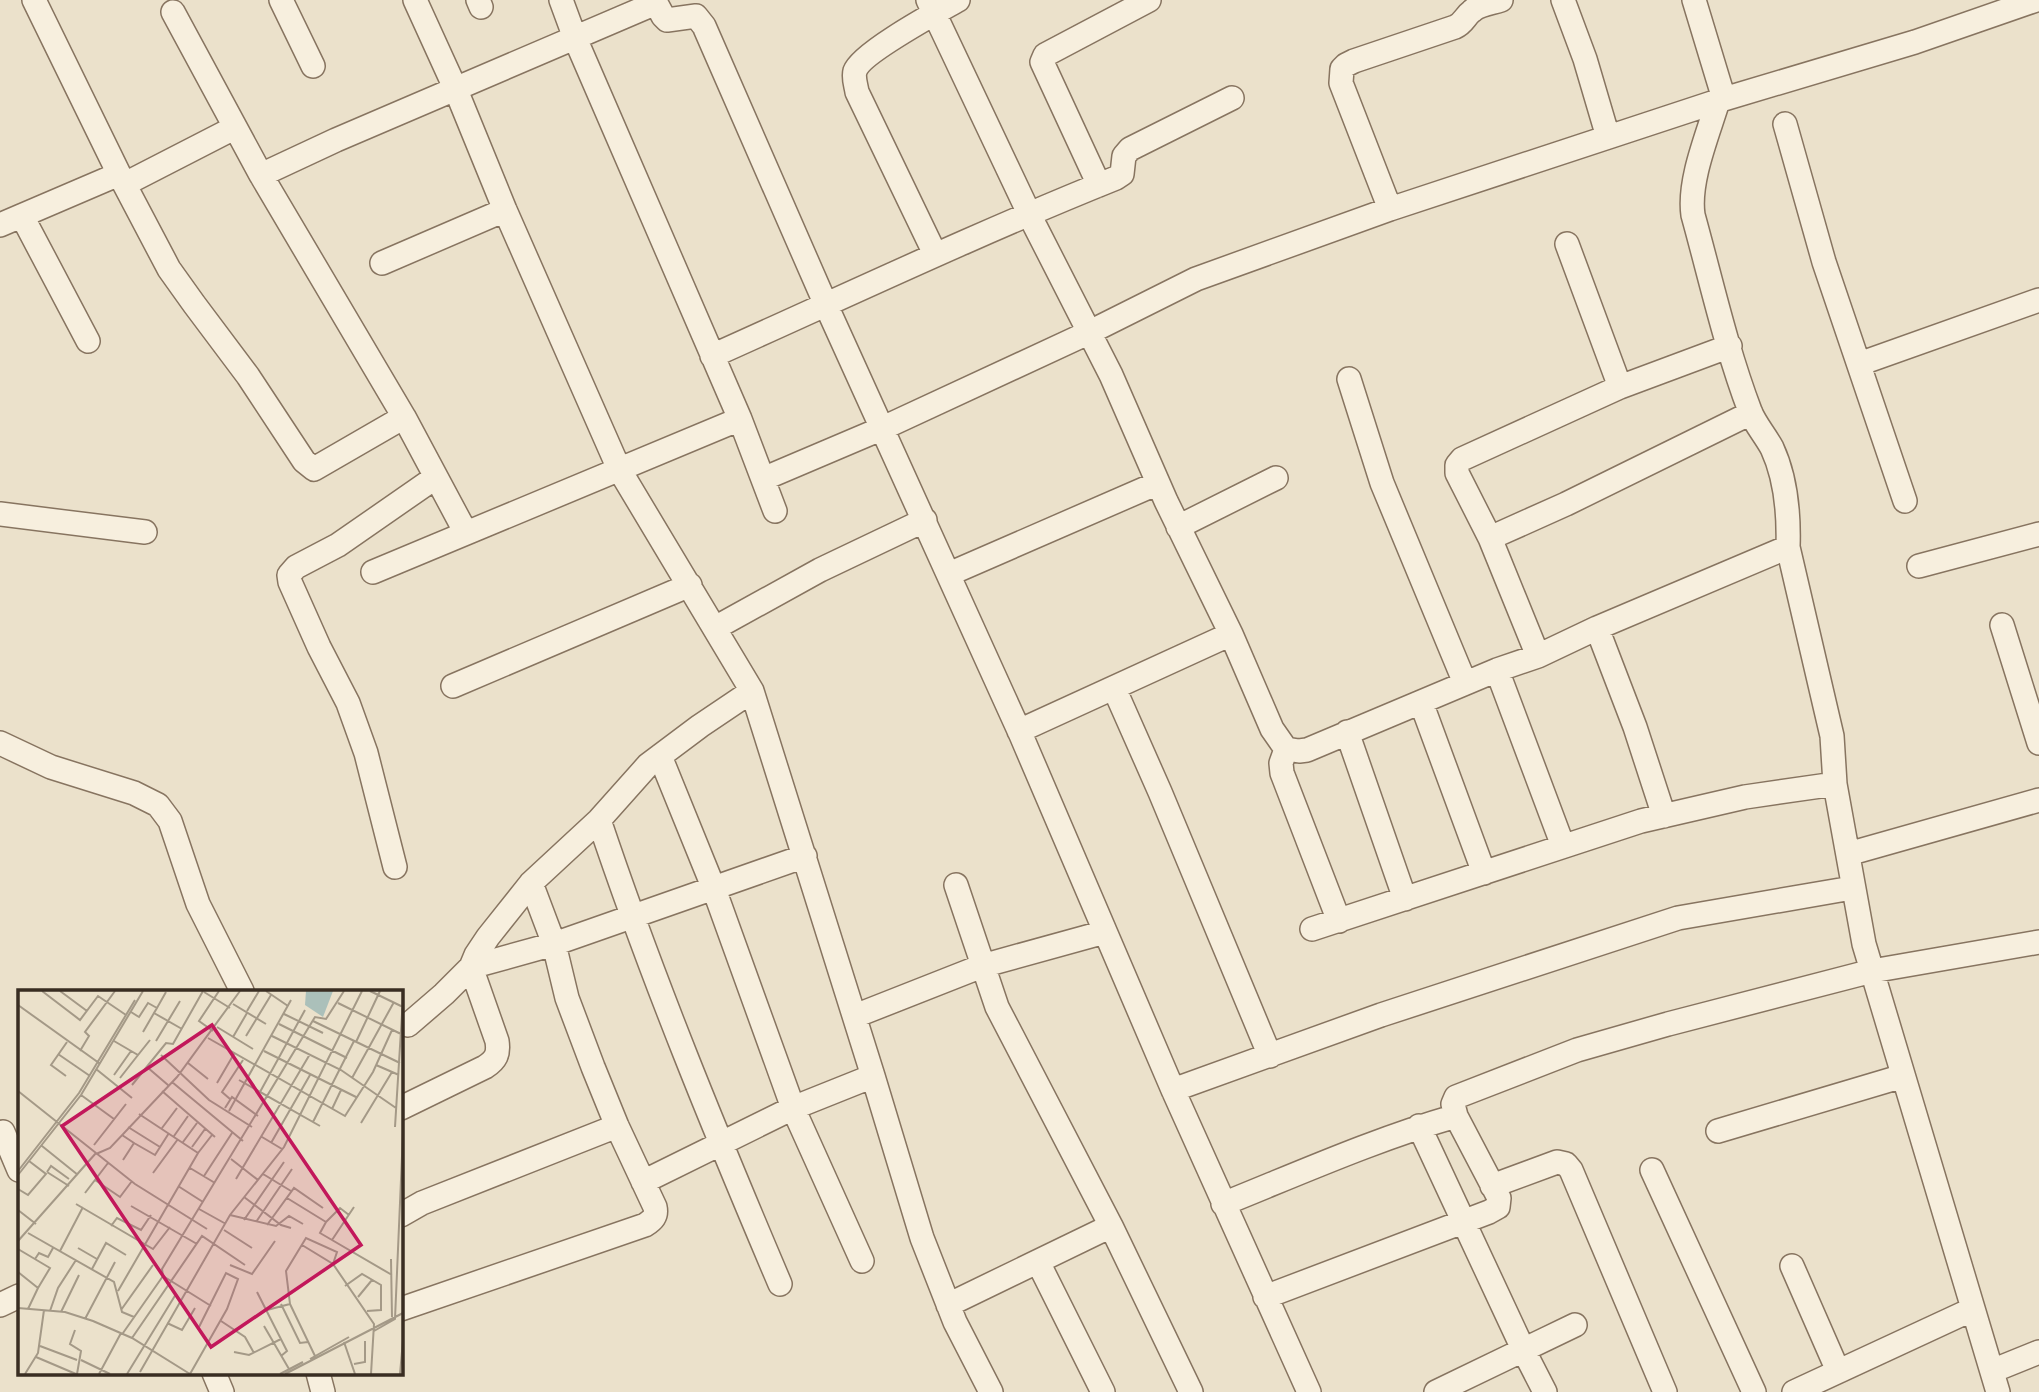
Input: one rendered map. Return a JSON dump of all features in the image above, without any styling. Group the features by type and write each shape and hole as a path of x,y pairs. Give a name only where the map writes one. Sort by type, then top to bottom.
{"street":[{"path":"34,0 169,269 309,466 314,469 319,467 404,418"},
{"path":"281,0 313,66"},
{"path":"415,0 619,469 752,691 922,1238 955,1322 991,1392"},
{"path":"561,0 740,419 775,511"},
{"path":"935,254 857,92 855,69 870,53 931,7 958,0"},
{"path":"1098,185 1042,62 1045,55 1149,0"},
{"path":"1390,209 1341,83 1342,69 1354,61 1455,27 1476,8 1501,0"},
{"path":"1563,0 1585,58 1608,137"},
{"path":"1694,0 1721,100 1701,157 1691,204 1751,414 1771,447 1780,472 1786,506 1788,547 1832,736 1835,784 1864,944 1995,1381 2039,1352"},
{"path":"763,479 883,428 1090,332 1196,279 1390,209 1721,100 1915,42 2036,0"},
{"path":"261,175 336,139 456,90 655,1 667,20 692,15 701,20 826,305 1019,731 1223,1204 1309,1392"},
{"path":"931,7 1029,213 1111,374 1158,483 1231,634 1272,729 1286,749 1307,750 1465,683 1538,656 1788,547"},
{"path":"173,12 234,128 404,418 466,533"},
{"path":"712,356 935,254 1122,174 1124,156 1130,149 1232,98"},
{"path":"1784,124 1824,262 1906,501"},
{"path":"0,225 122,179 234,128"},
{"path":"382,264 505,210"},
{"path":"22,216 88,341"},
{"path":"1567,244 1620,387"},
{"path":"1859,364 2039,300"},
{"path":"1538,656 1490,538 1457,473 1459,461 1620,387 1730,346"},
{"path":"1349,379 1382,483 1465,683"},
{"path":"1490,538 1751,414"},
{"path":"373,572 740,419"},
{"path":"396,867 356,723 319,647 289,575 296,567 338,545 436,477"},
{"path":"1178,527 1276,478"},
{"path":"949,574 1158,483"},
{"path":"0,514 145,532"},
{"path":"715,628 820,570 925,520"},
{"path":"1919,566 2039,534"},
{"path":"453,686 690,585"},
{"path":"2002,625 2039,743"},
{"path":"1597,628 1635,727 1664,816"},
{"path":"1019,731 1231,634"},
{"path":"1497,670 1563,846"},
{"path":"1114,688 1270,1056"},
{"path":"408,1025 471,967 488,937 531,883 599,820 648,765 752,691"},
{"path":"1421,702 1484,873"},
{"path":"1347,732 1405,899"},
{"path":"0,743 51,767 134,793 158,805 170,821 198,904 241,990"},
{"path":"1286,749 1281,763 1282,772 1339,920"},
{"path":"660,756 713,889 793,1108 862,1261"},
{"path":"1312,929 1641,821 1745,797 1835,784"},
{"path":"1848,854 2039,800"},
{"path":"599,820 631,916 720,1144 780,1284"},
{"path":"471,967 554,944 805,856"},
{"path":"402,1309 645,1225 656,1213 617,1126 568,998 554,944 531,883"},
{"path":"956,884 997,1007 1111,1226 1191,1392"},
{"path":"1173,1090 1381,1015 1678,918 1852,888"},
{"path":"855,1016 982,966 1105,932"},
{"path":"1265,1297 1498,1207 1499,1198 1456,1116 1456,1097 1577,1050 1871,971 2039,942"},
{"path":"402,1108 485,1067 496,1058 496,1041 471,967"},
{"path":"643,1182 793,1108 873,1076"},
{"path":"1718,1131 1903,1076"},
{"path":"1223,1204 1419,1126 1456,1116"},
{"path":"402,1214 422,1203 617,1126"},
{"path":"1419,1126 1522,1349 1545,1392"},
{"path":"7,1129 18,1167"},
{"path":"1492,1186 1557,1162 1566,1164 1571,1170 1665,1392"},
{"path":"1652,1170 1754,1392"},
{"path":"948,1305 1111,1226"},
{"path":"1038,1262 1103,1392"},
{"path":"1792,1266 1839,1371"},
{"path":"0,1305 18,1296"},
{"path":"1794,1392 1973,1309"},
{"path":"1436,1392 1575,1325"},
{"path":"214,1374 222,1392"},
{"path":"318,1374 323,1392"}]}
